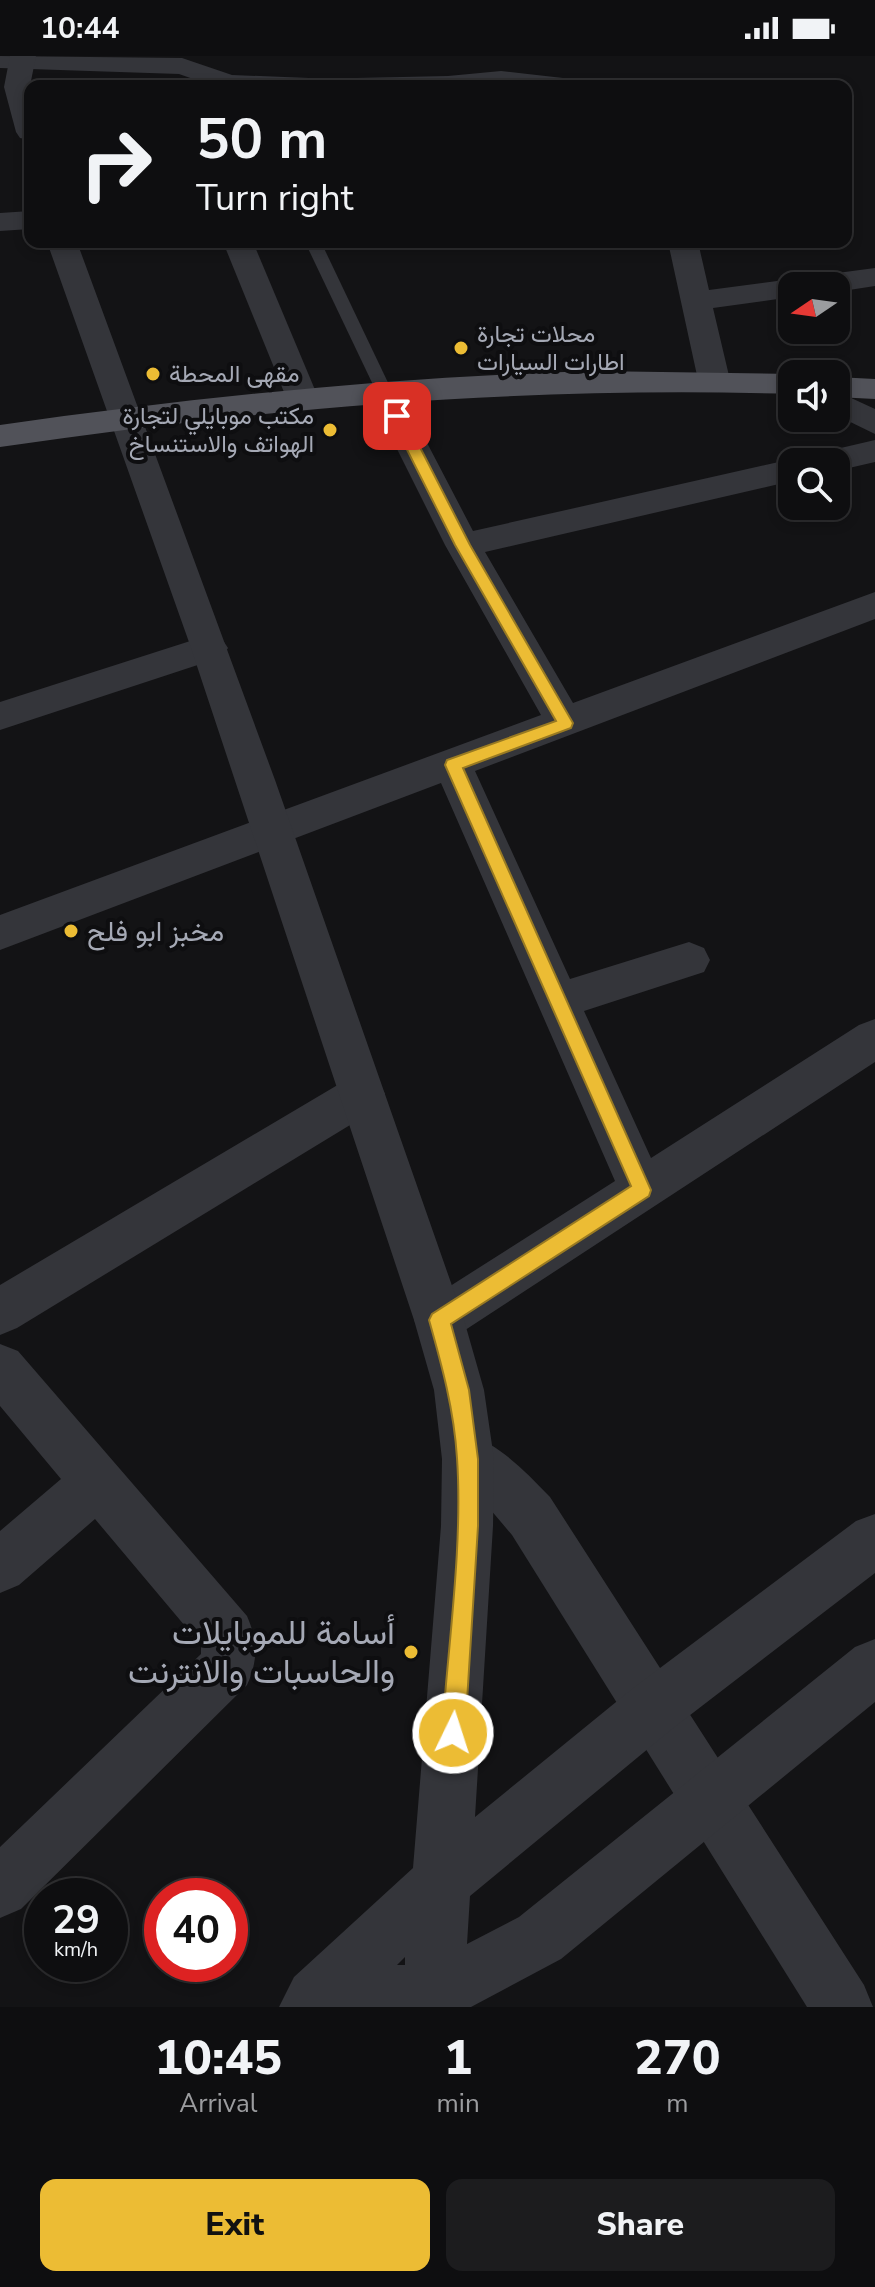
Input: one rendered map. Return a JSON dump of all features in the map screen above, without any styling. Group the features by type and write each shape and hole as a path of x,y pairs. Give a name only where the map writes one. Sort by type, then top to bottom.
{"main road":[{"path":"0,436 128,417 384,391 495,384 714,380 778,383"},
{"path":"850,388 875,389"}],"street":[{"path":"24,110 15,59 182,66 208,80"},
{"path":"0,222 24,220"},
{"path":"64,248 128,417 209,648 439,1320 459,1390 468,1459 467,1526 432,2000"},
{"path":"240,248 302,397"},
{"path":"684,248 714,380"},
{"path":"850,280 875,277"},
{"path":"696,301 778,290"},
{"path":"384,391 463,545 565,723"},
{"path":"850,409 875,423"},
{"path":"850,457 875,451"},
{"path":"463,545 778,473"},
{"path":"0,933 875,605"},
{"path":"0,716 209,648"},
{"path":"453,765 642,1190"},
{"path":"556,1002 689,960"},
{"path":"439,1320 875,1038"},
{"path":"0,1312 362,1094"},
{"path":"0,1368 228,1635 228,1666 0,1888"},
{"path":"468,1459 502,1484 531,1516 652,1709 712,1797 842,2007"},
{"path":"0,1566 97,1483"},
{"path":"313,2003 443,1880 652,1709 875,1540"},
{"path":"313,2003 432,2000 540,1938 875,1667"}],"lane":[{"path":"316,248 384,391"}],"place":[{"name":"محلات تجارة اطارات السيارات","path":"461,348"},
{"name":"مقهى المحطة","path":"153,374"},
{"name":"مكتب موبايلي لتجارة الهواتف والاستنساخ","path":"330,430"},
{"name":"مخبز ابو فلح","path":"71,931"},
{"name":"أسامة للموبايلات والحاسبات والانترنت","path":"411,1652"}],"route":[{"path":"397,416 463,545 565,723 453,765 642,1190 439,1320 459,1390 468,1459 467,1526 453,1733"}]}
